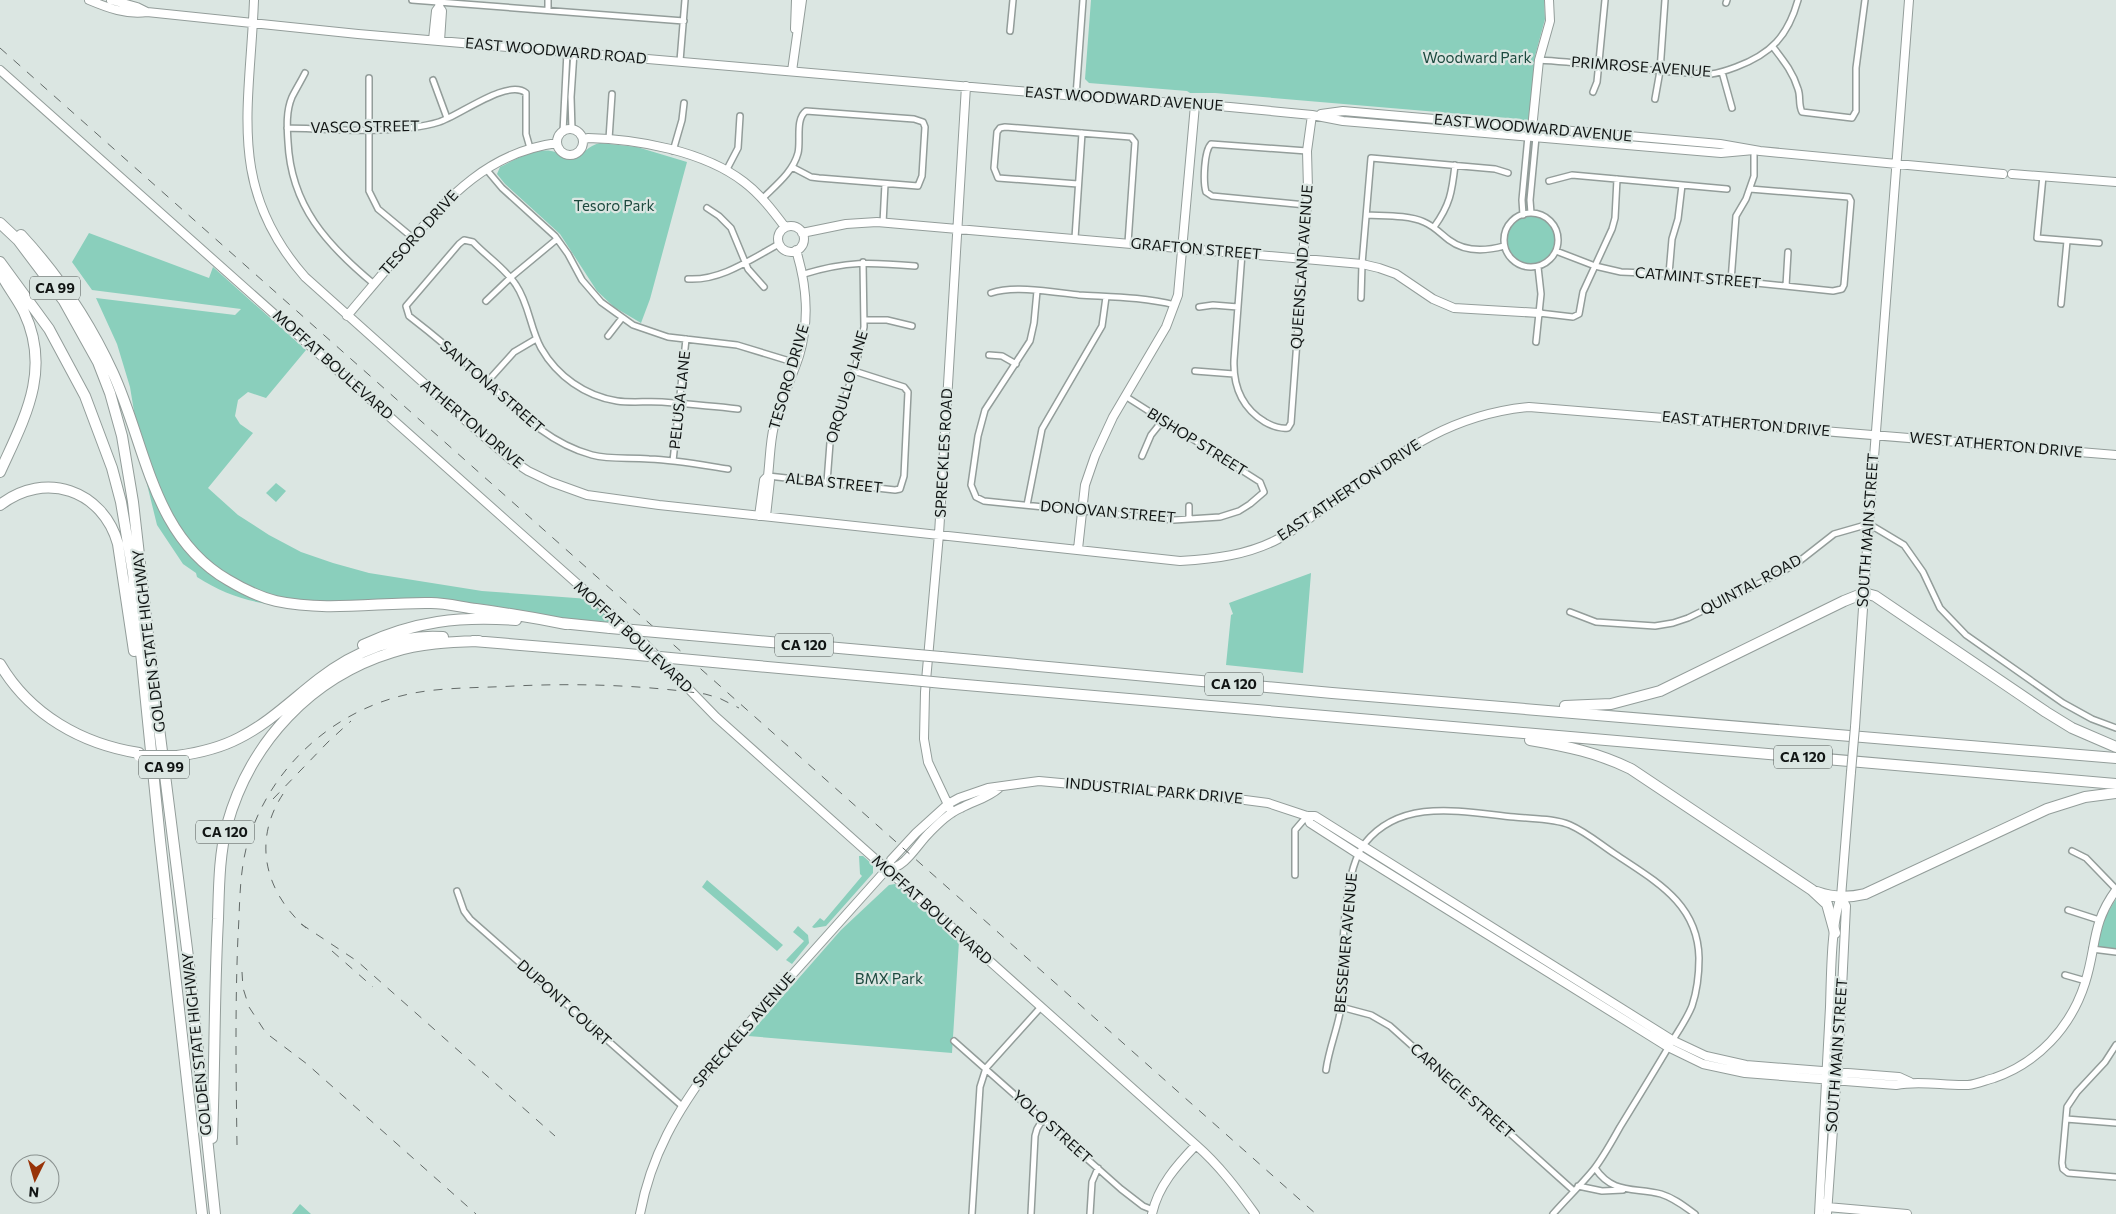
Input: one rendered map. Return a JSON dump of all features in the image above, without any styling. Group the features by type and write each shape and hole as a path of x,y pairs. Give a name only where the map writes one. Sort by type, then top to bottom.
{"highway":[{"path":"0,221 8,222 56,276 100,345 114,375 163,508 183,540 206,565 219,575 258,595 292,604 321,607 434,603 518,614 566,624"},
{"name":"GOLDEN STATE HIGHWAY","path":"0,221 64,300 98,362 110,392 122,436 133,502 189,965 215,1214"},
{"name":"GOLDEN STATE HIGHWAY","path":"0,262 49,329 85,396 112,468 121,502 133,573 202,1214"},
{"path":"0,272 24,313 31,330 36,362 32,398 0,472"},
{"path":"0,505 14,495 31,489 52,487 65,489 86,498 98,506 113,527 120,552 144,730 151,749"},
{"path":"1527,709 1546,706 1594,706 1646,696 1864,593 1875,596 2072,728 2116,746"},
{"name":"CA 120","path":"0,664 21,693 58,724 95,742 139,754 176,754 212,745 248,728 329,665 363,645 387,634 423,624 464,618 566,624 1527,709 2116,758"},
{"path":"176,754 209,750 239,738 267,720 337,666 367,650 400,640 416,638 441,637 479,641"},
{"name":"CA 120","path":"211,1177 214,1003 223,844 235,800 261,748 288,715 316,690 344,672 367,660 394,651 433,644 479,641 1491,731 2116,784"},
{"path":"0,671 12,688 32,709 65,733 92,746 139,754"},
{"path":"1491,731 1508,736 1569,746 1609,758 1631,769 1812,890 1827,904 1835,933"},
{"path":"1812,890 1826,896 1841,897 1865,894 2048,809 2085,797 2116,793"}],"street":[{"name":"EAST WOODWARD ROAD","path":"89,0 118,11 135,14 147,12 437,41 966,86"},
{"name":"EAST WOODWARD ROAD","path":"111,0 137,6 147,12"},
{"name":"ATHERTON DRIVE","path":"254,0 248,152 258,199 278,242 305,277 510,459 551,482 586,495 762,516 939,534"},
{"path":"412,0 684,22"},
{"path":"492,7 493,0"},
{"path":"548,0 548,10"},
{"path":"680,61 685,0"},
{"path":"792,71 796,0"},
{"path":"794,46 802,0"},
{"path":"1010,31 1012,0"},
{"path":"1076,96 1083,0"},
{"path":"1523,215 1522,200 1532,134 1539,60 1548,28 1549,0"},
{"path":"1593,92 1596,88 1605,0"},
{"path":"1655,100 1660,71 1665,0"},
{"name":"PRIMROSE AVENUE","path":"1539,60 1660,71 1710,74 1722,72 1757,59 1772,47 1795,12 1798,0"},
{"path":"1772,47 1790,70 1799,91 1799,105 1802,112 1852,118 1856,111 1857,61 1865,0"},
{"name":"SOUTH MAIN STREET","path":"1819,1214 1830,992 1838,906 1841,897 1855,727 1875,435 1909,0"},
{"path":"437,41 442,11 440,3"},
{"path":"571,52 572,130"},
{"path":"563,132 571,52"},
{"name":"MOFFAT BOULEVARD","path":"0,70 524,535 645,644 716,717 1196,1144 1212,1159 1234,1185 1255,1214"},
{"path":"1722,72 1732,108"},
{"path":"305,73 292,98 287,128 292,172 297,190 310,216 334,249 374,284"},
{"path":"369,78 368,182 372,200 385,217 413,238"},
{"path":"433,80 447,118"},
{"name":"EAST WOODWARD AVENUE","path":"966,86 1312,115 1343,121 1720,144 1754,150 2003,174"},
{"name":"SPRECKLES ROAD","path":"952,813 928,762 924,739 925,683 939,534 966,86"},
{"name":"VASCO STREET","path":"287,128 418,128 447,118 508,90 524,91 527,100 525,115 526,134 530,148"},
{"path":"609,138 612,94"},
{"path":"673,151 682,120 684,103"},
{"path":"1078,550 1085,485 1095,456 1113,417 1166,327 1175,305 1181,280 1182,248 1196,105"},
{"path":"762,199 792,166 798,155 800,119 803,113 811,111 904,118 923,122 925,127 921,182 914,186 811,177 792,166"},
{"name":"QUEENSLAND AVENUE","path":"1234,374 1238,393 1257,417 1268,424 1283,428 1291,425 1308,189 1306,151 1312,115"},
{"path":"726,171 738,148 740,116"},
{"path":"1078,184 1000,179 995,175 994,168 997,132 1000,128 1005,127 1131,137 1135,142 1128,243"},
{"path":"572,130 579,133 583,140 579,152 572,155 560,151 557,143 558,137 563,132 572,130"},
{"path":"1075,238 1082,132"},
{"path":"1531,213 1532,134"},
{"path":"583,140 609,138 628,140 673,151 709,163 744,182 762,199 785,227"},
{"name":"TESORO DRIVE","path":"347,316 450,196 486,168 514,154 530,148 557,143"},
{"path":"1306,151 1211,144 1206,153 1204,186 1206,192 1212,196 1306,204"},
{"path":"1731,281 1736,216 1750,190 1754,176 1754,150"},
{"path":"1361,298 1371,158 1495,169 1508,173"},
{"path":"1434,227 1452,195 1455,165"},
{"path":"486,168 502,188 557,239 582,280 601,302 622,318 653,334 737,345 796,363"},
{"path":"2003,174 2116,182"},
{"path":"1549,180 1572,175 1727,189"},
{"path":"2043,176 2037,238 2099,244"},
{"path":"1595,266 1615,218 1617,179"},
{"path":"882,223 885,184"},
{"path":"1669,274 1672,239 1678,219 1682,185"},
{"name":"CATMINT STREET","path":"1556,251 1595,266 1621,272 1669,274 1834,291 1842,289 1851,202 1849,197 1750,190"},
{"path":"707,208 719,216 731,228 737,239 744,262 764,287"},
{"path":"1531,213 1542,215 1553,224 1558,235 1556,251 1550,260 1538,267 1527,268 1515,263 1509,257 1504,246 1505,232 1509,224 1523,215 1531,213"},
{"path":"1367,215 1410,218 1424,221 1450,241 1469,249 1491,250 1504,246"},
{"name":"GRAFTON STREET","path":"802,233 846,224 882,223 1362,264 1396,274 1433,299 1454,308 1572,317 1579,314 1584,292 1595,266"},
{"path":"795,226 802,233 803,243 796,250 786,251 779,244 778,234 785,227 795,226"},
{"path":"486,301 510,278 557,239"},
{"name":"SANTONA STREET","path":"510,278 473,242 464,240 412,298 406,306 406,313 525,418 548,436 573,449 615,459 673,460 728,469"},
{"path":"2061,304 2067,241"},
{"path":"688,279 717,276 779,244"},
{"name":"TESORO DRIVE","path":"762,516 770,480 768,476 774,426 796,363 807,314 804,274 796,250"},
{"path":"1786,286 1788,252"},
{"path":"1194,371 1234,374 1242,253"},
{"path":"804,274 841,264 863,262 915,266"},
{"name":"ORQULLO LANE","path":"827,482 830,443 861,348 864,320 863,262"},
{"path":"1536,342 1541,294 1538,267"},
{"path":"510,278 525,303 536,339 542,350 561,374 589,393 617,401 679,403 738,408"},
{"path":"991,293 1010,290 1037,291 1148,300 1175,305"},
{"path":"989,355 1002,356 1016,364 1032,336 1037,291"},
{"path":"1027,504 1042,429 1102,326 1106,297"},
{"path":"1199,307 1213,305 1238,306"},
{"path":"608,336 622,318"},
{"path":"864,320 888,320 912,326"},
{"path":"486,382 514,352 536,339"},
{"name":"PELUSA LANE","path":"673,460 686,339"},
{"name":"DONOVAN STREET","path":"1016,364 985,410 978,436 971,485 976,497 984,501 1174,520 1220,517 1239,511 1264,492"},
{"name":"ALBA STREET","path":"768,476 900,489 904,476 909,398 907,388 854,372"},
{"name":"BISHOP STREET","path":"1125,396 1260,482 1264,492"},
{"name":"EAST ATHERTON DRIVE","path":"939,534 1180,561 1215,559 1252,550 1280,538 1418,442 1459,422 1502,409 1529,407 1875,435"},
{"path":"1142,456 1151,435 1162,420"},
{"name":"WEST ATHERTON DRIVE","path":"1875,435 2116,455"},
{"path":"1189,506 1189,519"},
{"path":"1869,524 1904,545 1923,572 1940,608 1966,636 2063,703 2092,719 2116,728"},
{"name":"QUINTAL ROAD","path":"1570,612 1596,622 1644,626 1673,623 1688,618 1776,575 1797,563 1834,534 1869,524"},
{"name":"INDUSTRIAL PARK DRIVE","path":"887,869 891,860 916,833 948,804 988,788 1039,781 1268,803 1307,816 1310,823 1573,977 1670,1044"},
{"name":"INDUSTRIAL PARK DRIVE","path":"887,869 898,867 928,833 952,813 991,796 999,788"},
{"path":"1360,851 1378,830 1394,819 1427,810 1453,810 1561,822 1582,831 1655,881 1672,895 1690,919 1697,940 1699,973 1692,1004 1595,1168 1553,1214"},
{"path":"1295,875 1295,830 1307,816"},
{"name":"INDUSTRIAL PARK DRIVE","path":"1360,851 1602,1006 1670,1044 1746,1065 1826,1076 1899,1077 1910,1082 1970,1085 2009,1073 2046,1047 2073,1011 2086,981 2099,920 2116,889"},
{"name":"BESSEMER AVENUE","path":"1326,1070 1328,1055 1339,1023 1341,1007 1349,883 1360,851"},
{"path":"2072,851 2086,858 2116,889"},
{"name":"SPRECKELS AVENUE","path":"640,1214 649,1179 660,1148 682,1106 713,1063 887,869"},
{"name":"DUPONT COURT","path":"457,892 459,901 470,919 682,1106"},
{"name":"SOUTH MAIN STREET","path":"1827,1210 1840,1030 1846,906 1841,897"},
{"path":"2068,910 2099,920"},
{"path":"2092,949 2116,952"},
{"path":"1833,955 1843,956"},
{"path":"2065,975 2086,981"},
{"path":"1567,984 1573,977"},
{"path":"1830,992 1835,996 1836,1020 1840,1030"},
{"path":"1602,1006 1607,999"},
{"path":"972,1214 980,1087 986,1068 1041,1007"},
{"name":"CARNEGIE STREET","path":"1341,1007 1353,1009 1385,1022 1576,1188"},
{"name":"YOLO STREET","path":"954,1040 1098,1168 1152,1212"},
{"path":"2116,1045 2105,1062 2070,1101 2066,1119 2062,1163 2064,1171 2116,1176"},
{"path":"2066,1119 2116,1123"},
{"path":"1031,1214 1035,1136 1043,1120"},
{"path":"1152,1212 1170,1174 1196,1144"},
{"path":"1090,1214 1092,1182 1098,1168"},
{"path":"1595,1168 1606,1180 1623,1190"},
{"path":"1821,1179 1824,1203 1827,1210 1907,1214"},
{"path":"1576,1188 1602,1191 1623,1190 1663,1195 1695,1214"}],"green space":[{"name":"Woodward Park","path":"1091,0 1544,0 1545,19 1535,56 1529,119 1522,123 1520,119 1215,93 1190,93 1187,91 1089,83 1085,79"},
{"name":"Tesoro Park","path":"600,143 637,147 687,162 650,299 641,323 614,307 597,291 560,234 505,184 497,174 500,167 538,151 551,151 573,158"},
{"path":"1531,216 1549,223 1556,241 1549,259 1531,266 1513,259 1506,241 1513,223"},
{"path":"89,233 209,278 213,267 306,350 266,398 248,392 238,400 235,416 240,424 253,433 208,488 238,515 269,535 301,552 333,563 369,573 482,591 589,599 615,623 562,618 488,605 451,601 284,606 260,603 239,597 218,589 197,577 196,573 183,564 157,525 144,472 130,387 117,344 96,298 235,315 241,309 92,290 72,262"},
{"path":"276,483 286,491 276,502 266,493"},
{"path":"1311,573 1303,673 1226,665 1231,615 1233,614 1229,603"},
{"path":"859,856 863,856 873,865 873,873 826,926 812,927 820,918 824,921 862,876 860,874"},
{"path":"707,880 783,945 777,951 702,887"},
{"name":"BMX Park","path":"895,884 959,941 952,1053 748,1036 841,930 889,885"},
{"path":"2116,899 2116,949 2096,947 2106,915"},
{"path":"798,926 808,935 809,943 792,964 786,960 804,941 793,932"},
{"path":"300,1204 311,1214 292,1214"}],"railway":[{"path":"0,48 1316,1214"},
{"path":"237,1145 237,962 240,890 244,856 257,817 271,790 309,745 332,727 358,712 385,701 414,693 438,690 538,685 633,687 705,694 719,698 739,708"},
{"path":"273,799 351,721"},
{"path":"283,794 273,812 268,830 267,865 281,898 292,914 306,928"},
{"path":"301,924 357,961 555,1136"},
{"path":"332,951 373,987"},
{"path":"242,972 243,988 249,1007 266,1033 307,1064 476,1214"}]}
